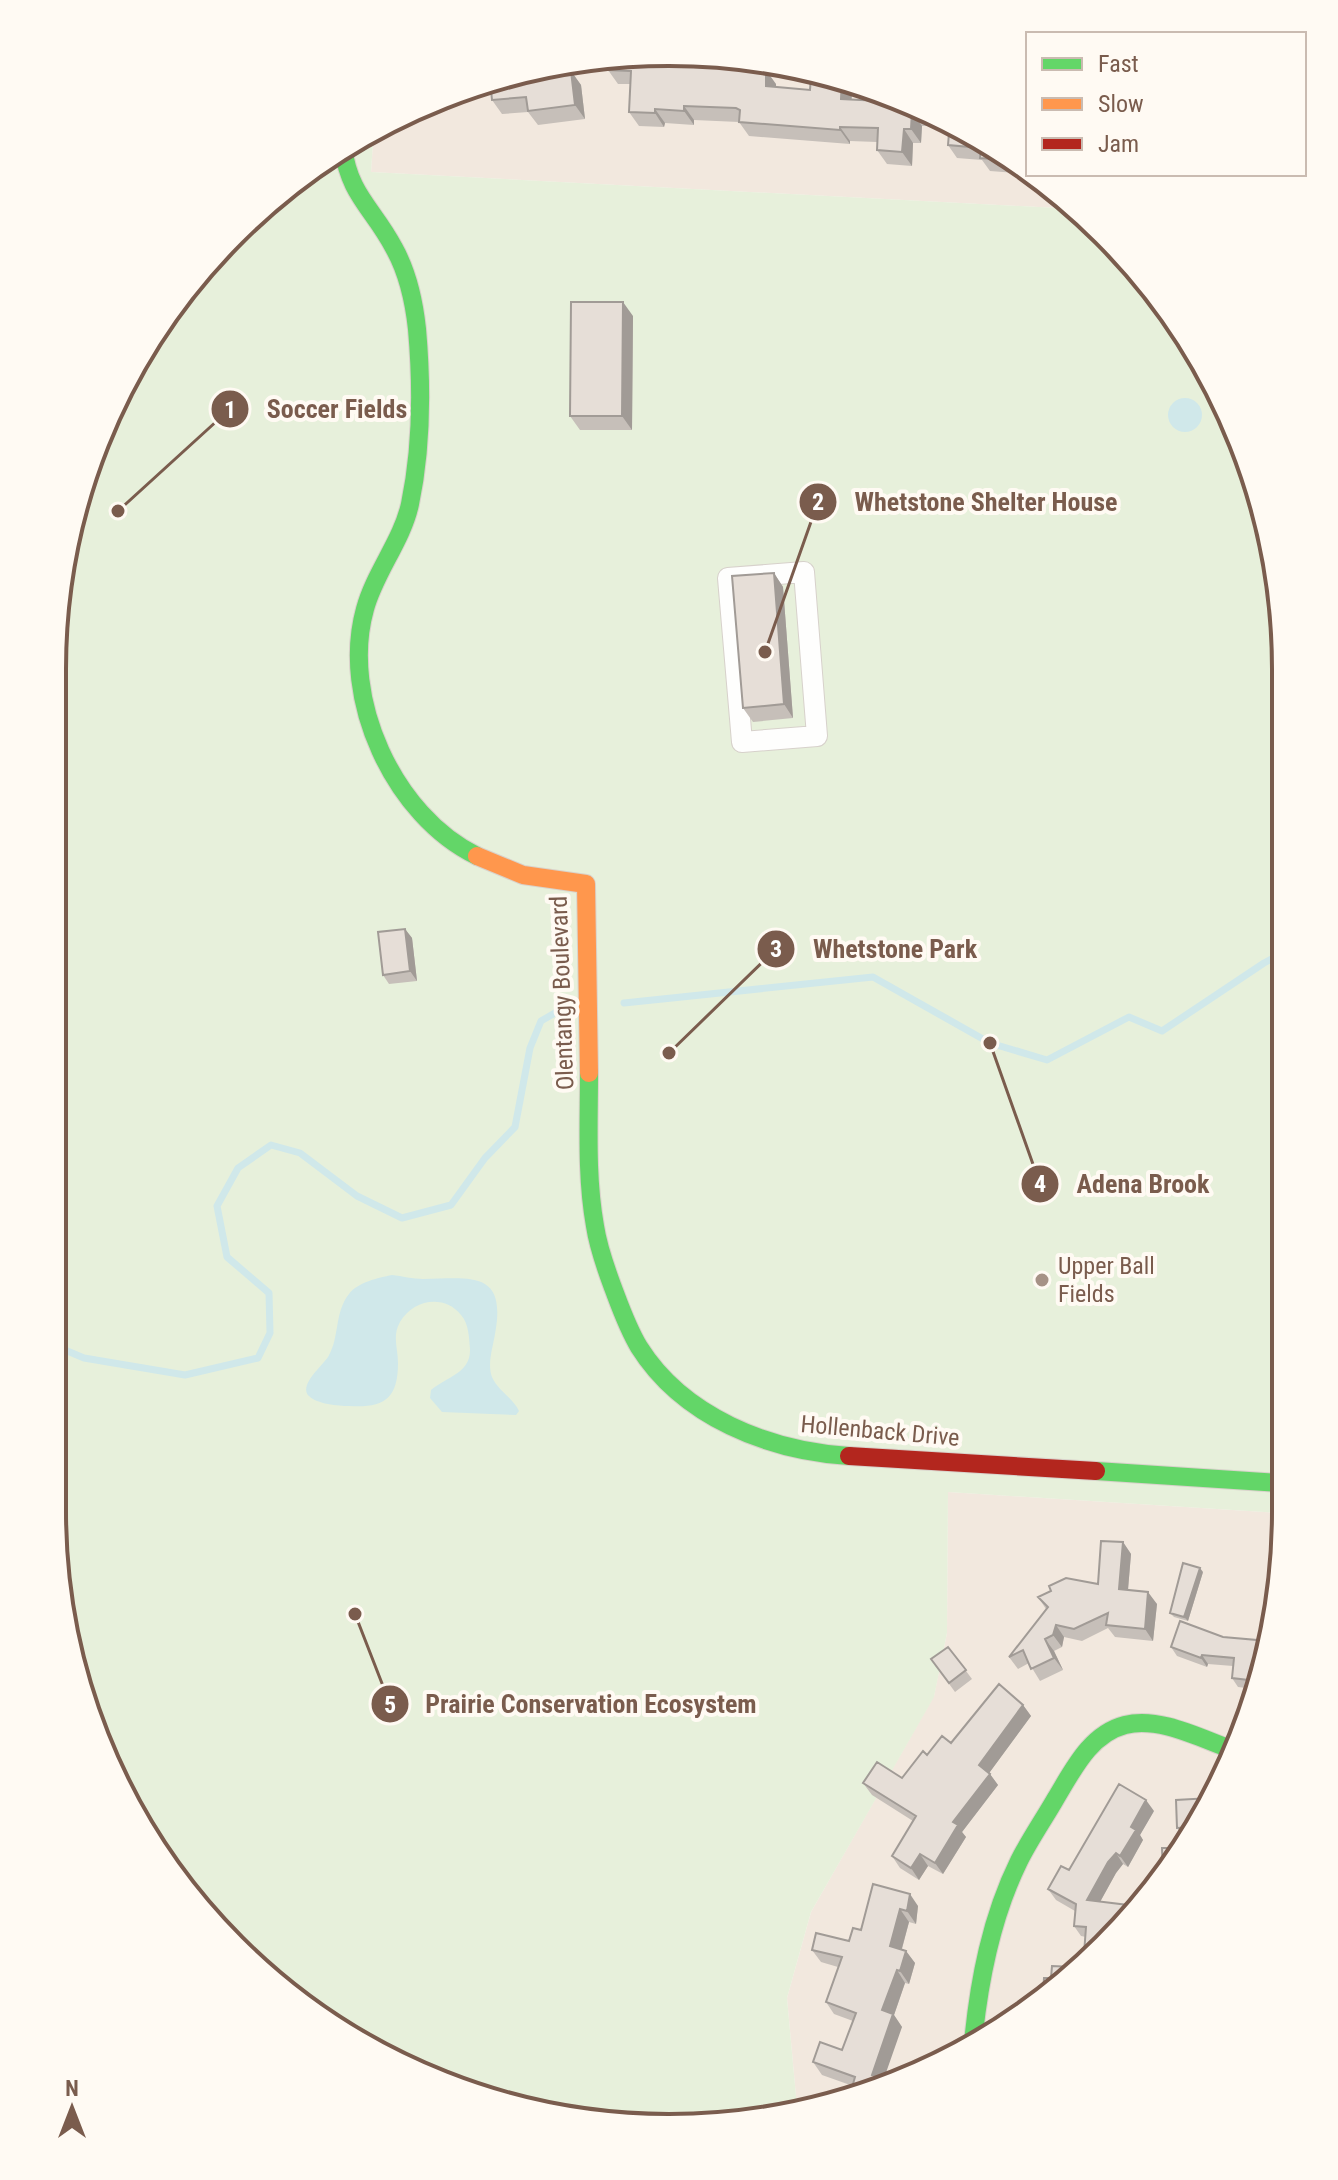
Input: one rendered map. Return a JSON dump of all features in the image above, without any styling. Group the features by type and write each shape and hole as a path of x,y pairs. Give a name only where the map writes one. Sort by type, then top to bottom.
{"street":[{"name":"Olentangy Boulevard","path":"345,161 347,180 394,247 407,277 415,312 421,433 408,511 374,585 361,622 359,660 362,697 371,733 387,767 407,799 433,826 463,848 501,868 543,880 586,884 590,1175 594,1225"},
{"path":"804,572 817,736 742,742 728,578 804,572"},
{"name":"Hollenback Drive","path":"594,1225 615,1296 638,1348 663,1378 690,1403 752,1437 816,1454 1272,1482"},
{"path":"975,2030 983,1967 997,1912 1019,1861 1079,1759 1099,1736 1127,1724 1157,1726 1224,1747"}],"shaded area":[{"path":"630,67 708,67 787,78 863,98 900,112 970,147 1057,208 371,172 373,144 402,128 475,98 590,71"},
{"path":"948,1492 1272,1512 1267,1590 1240,1705 1210,1778 1191,1812 1170,1846 1122,1909 1067,1964 1004,2012 970,2033 900,2068 863,2082 796,2100 787,1998 811,1912 934,1696 947,1633"}],"green space":[{"path":"373,144 371,172 1057,208 1122,271 1170,334 1191,368 1210,402 1240,475 1260,551 1267,590 1272,669 1272,1512 948,1492 947,1633 934,1697 811,1912 787,1998 796,2100 748,2109 669,2114 590,2109 475,2082 402,2052 334,2012 271,1964 216,1909 191,1878 168,1846 128,1778 98,1705 78,1629 71,1590 66,1511 66,669 71,590 78,551 98,475 128,402 147,367 191,302 216,271 271,216 334,168"}],"water":[{"path":"1185,398 1197,403 1202,415 1197,427 1185,432 1173,427 1168,415 1173,403"},
{"path":"392,1275 419,1279 470,1279 490,1288 496,1298 497,1313 490,1361 492,1377 516,1406 519,1411 516,1415 442,1412 430,1398 431,1390 462,1369 470,1349 464,1319 454,1308 438,1302 413,1308 400,1322 396,1337 397,1376 395,1386 386,1399 371,1405 344,1406 322,1403 309,1396 306,1387 332,1349 344,1301 363,1284"}],"building":[{"path":"708,67 766,74 766,86 810,90 810,84 841,92 841,99 870,100 912,117 911,129 904,129 902,152 877,150 878,128 840,127 840,130 739,122 740,110 736,108 684,106 684,111 655,109 655,113 629,112 631,71 608,70"},
{"path":"571,74 575,105 528,111 526,97 492,100 491,93"},
{"path":"949,135 970,147 948,145"},
{"path":"571,302 623,302 622,416 570,416"},
{"path":"774,573 784,704 743,708 732,576"},
{"path":"405,929 410,971 383,975 378,932"},
{"path":"1101,1541 1123,1542 1119,1589 1148,1592 1145,1629 1106,1625 1108,1613 1074,1629 1056,1625 1053,1635 1045,1639 1054,1658 1031,1669 1023,1650 1009,1657 1048,1607 1038,1597 1051,1591 1049,1586 1066,1578 1098,1584"},
{"path":"1183,1563 1200,1568 1184,1617 1170,1613"},
{"path":"1180,1621 1223,1637 1257,1640 1247,1680 1232,1678 1234,1658 1202,1655 1201,1658 1171,1647"},
{"path":"948,1647 966,1670 949,1683 931,1659"},
{"path":"999,1684 1023,1705 979,1765 990,1774 953,1822 958,1825 935,1863 920,1854 911,1868 892,1856 916,1816 863,1783 877,1762 902,1778 923,1751 927,1755 942,1736 951,1743"},
{"path":"1119,1784 1146,1800 1131,1827 1136,1830 1120,1856 1116,1853 1108,1862 1087,1900 1125,1905 1085,1947 1086,1927 1074,1926 1076,1904 1048,1889 1061,1866 1069,1870"},
{"path":"1198,1799 1181,1828 1177,1828 1176,1800"},
{"path":"873,1884 910,1894 907,1911 900,1909 890,1946 906,1951 882,2010 893,2014 872,2075 878,2076 853,2085 855,2077 813,2062 820,2042 842,2050 856,2013 826,2002 842,1957 812,1950 816,1933 849,1941 853,1928 861,1930"},
{"path":"1052,1966 1064,1967 1051,1977"}],"waterway":[{"path":"624,1003 873,977 990,1043 1047,1060 1129,1017 1162,1031 1272,959"},
{"path":"66,1350 84,1358 185,1375 258,1358 270,1333 269,1293 227,1257 217,1206 238,1168 271,1145 300,1153 357,1196 402,1218 451,1205 485,1158 515,1127 530,1048 541,1021 560,1010"}],"traffic: fast":[{"path":"346,161 356,190 386,234 407,277 416,319 420,372 419,439 410,504 365,609 359,644 360,680 380,751 398,784 421,813 447,838 477,856"},
{"path":"589,1073 589,1169 596,1233 618,1301 639,1347 657,1372 679,1393 730,1426 789,1447 849,1456"},
{"path":"1096,1471 1272,1482"},
{"path":"975,2030 988,1950 1009,1883 1028,1845 1084,1754 1102,1736 1125,1725 1139,1723 1182,1730 1224,1746"}],"traffic: slow":[{"path":"477,856 523,875 586,884 589,1073"}],"traffic: jam":[{"path":"849,1456 1096,1471"}],"place":[{"name":"Soccer Fields","path":"118,511"},
{"name":"Whetstone Shelter House","path":"765,652"},
{"name":"Adena Brook","path":"990,1043"},
{"name":"Whetstone Park","path":"669,1053"},
{"name":"Upper Ball Fields","path":"1042,1280"},
{"name":"Prairie Conservation Ecosystem","path":"355,1614"}]}
